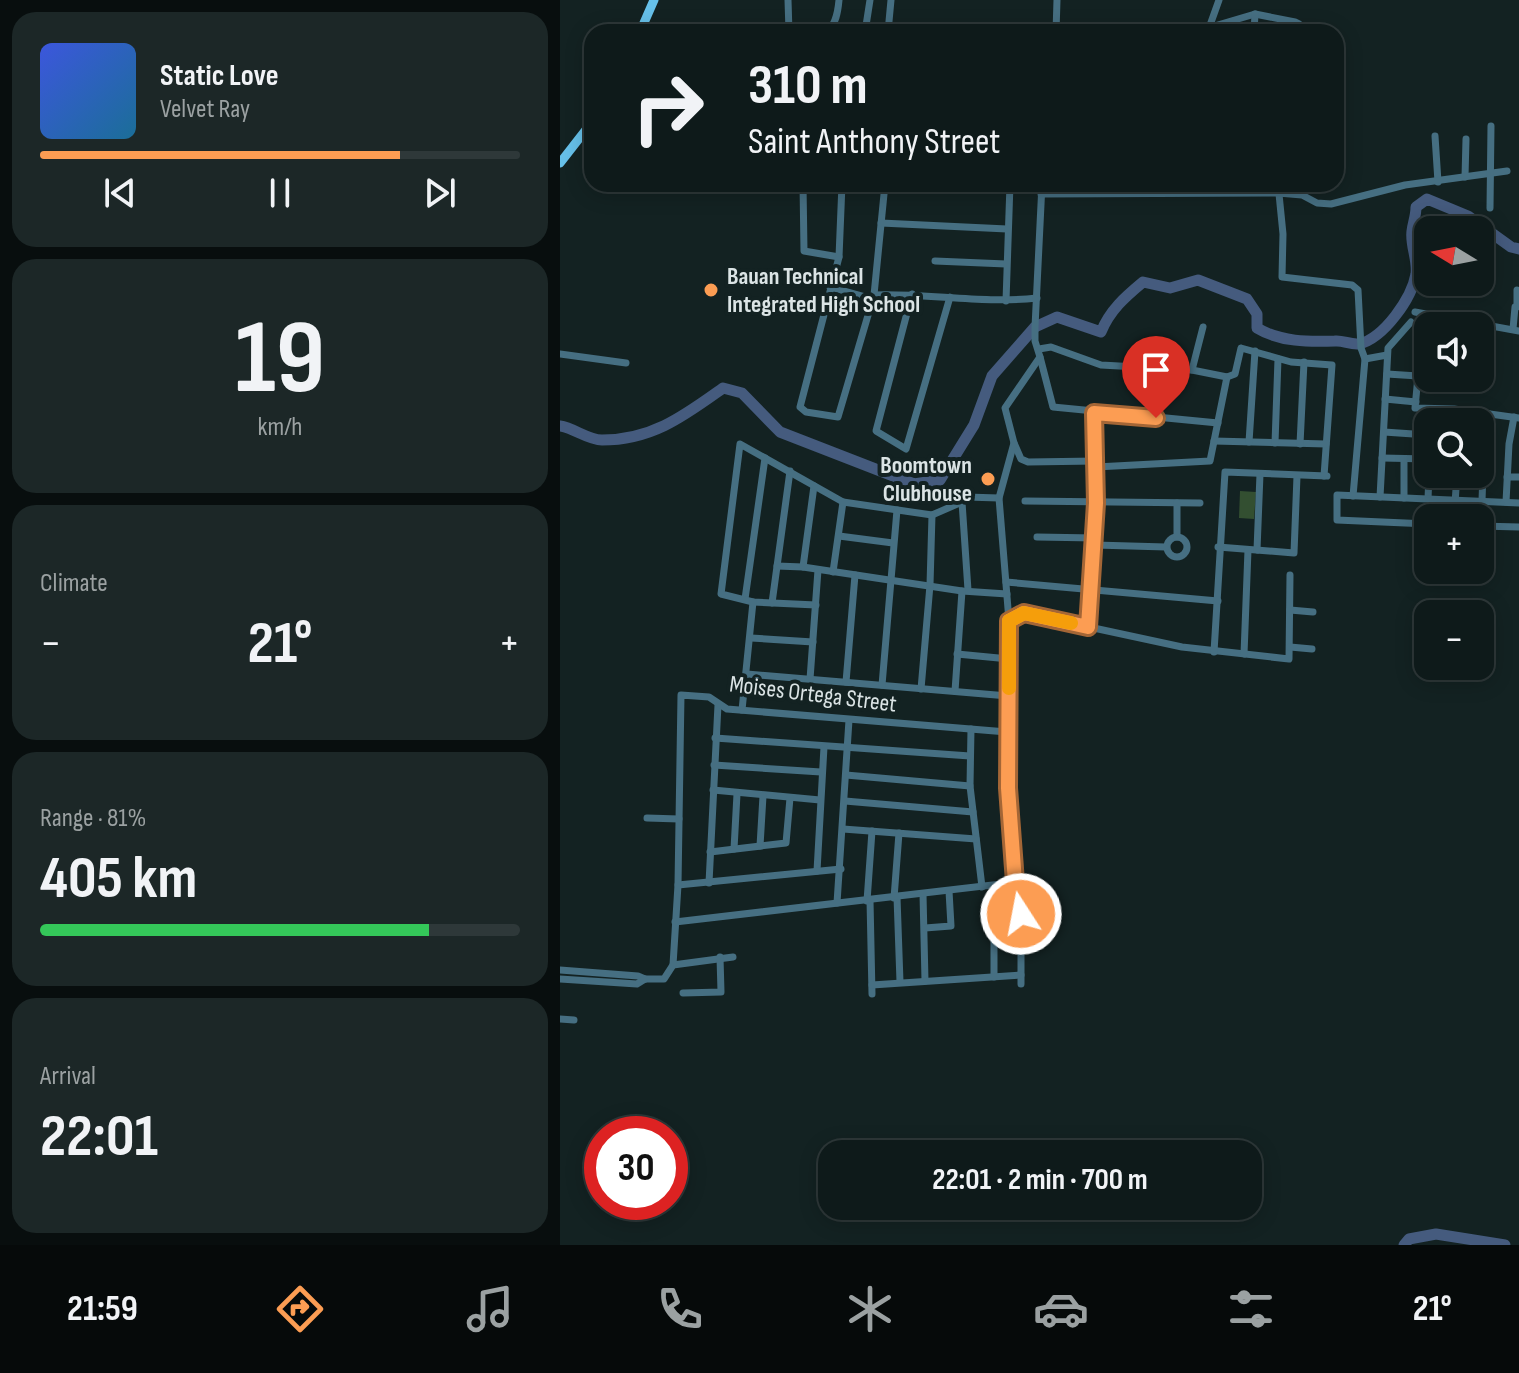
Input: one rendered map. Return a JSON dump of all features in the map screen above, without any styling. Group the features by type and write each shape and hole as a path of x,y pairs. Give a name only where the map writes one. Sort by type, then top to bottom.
{"main road":[{"path":"644,24 654,0"},
{"path":"560,163 584,132"}],"street":[{"path":"788,0 789,24"},
{"path":"831,24 838,11 839,0"},
{"path":"866,24 870,0"},
{"path":"889,24 891,0"},
{"path":"1056,24 1057,0"},
{"path":"1210,24 1219,0"},
{"path":"1222,24 1255,14 1299,24"},
{"path":"1254,24 1255,14"},
{"path":"1490,208 1491,126"},
{"path":"1435,136 1438,182"},
{"path":"1465,177 1466,139"},
{"path":"1290,192 1317,203 1331,204 1393,187 1507,171"},
{"path":"803,192 804,251 839,257"},
{"path":"842,192 839,257 800,407 806,412 838,417 873,297 884,192"},
{"path":"1006,301 1010,192"},
{"path":"1083,192 1083,196"},
{"path":"1194,192 1083,196 1041,194 1035,341 1053,407 1218,423"},
{"path":"1278,192 1283,234 1282,277 1357,286 1361,348 1365,359 1353,496"},
{"path":"881,223 1007,229"},
{"path":"935,261 1006,264"},
{"path":"830,287 873,297 912,294 1006,301 1037,298"},
{"path":"1494,326 1516,330 1517,290"},
{"path":"912,294 876,431 906,449 950,297"},
{"path":"1380,497 1388,348 1411,322"},
{"path":"1192,370 1203,327"},
{"path":"1214,652 1218,547 1225,472 1326,476 1332,365 1278,359 1241,348 1235,374 1227,377 1192,370 1101,365 1051,347 1040,353 1005,408 1014,443 1021,459 1028,462 1210,461 1227,377"},
{"path":"1249,442 1255,351"},
{"path":"560,354 626,363"},
{"path":"1365,359 1387,355"},
{"path":"1275,443 1278,359"},
{"path":"1300,444 1304,362"},
{"path":"1387,374 1418,376 1415,408"},
{"path":"1385,399 1416,402"},
{"path":"1088,627 1095,542 1094,413"},
{"path":"1494,415 1516,418 1506,502"},
{"path":"1384,432 1414,434"},
{"path":"1214,441 1326,444"},
{"path":"872,985 994,977 1021,980 1021,882 1008,788 1009,621 999,498 1014,443"},
{"path":"816,605 772,603 721,594 740,444 843,502 932,515 962,502 966,497 999,498"},
{"path":"742,710 751,638 749,600 765,458"},
{"path":"1382,458 1414,459"},
{"path":"1404,459 1404,498"},
{"path":"772,603 790,471"},
{"path":"1244,654 1260,474"},
{"path":"1218,547 1294,553 1297,476"},
{"path":"1507,477 1519,477"},
{"path":"803,567 814,486"},
{"path":"1428,488 1428,499"},
{"path":"1455,504 1456,488"},
{"path":"1482,488 1482,501"},
{"path":"1414,523 1337,520 1337,495 1519,503"},
{"path":"1025,501 1200,503"},
{"path":"833,572 843,502"},
{"path":"955,691 965,590 962,502"},
{"path":"1177,503 1177,537"},
{"path":"882,685 897,510"},
{"path":"921,689 930,585 932,515"},
{"path":"1494,526 1519,527"},
{"path":"839,536 893,543"},
{"path":"1037,537 1166,547"},
{"path":"1166,547 1173,557 1184,555 1186,544 1177,537"},
{"path":"1166,547 1170,540 1177,537"},
{"path":"777,566 1007,594"},
{"path":"810,679 818,570"},
{"path":"846,682 855,575"},
{"path":"1009,621 1024,613 1214,652 1289,659 1290,575"},
{"path":"1006,582 1218,601"},
{"path":"1290,610 1313,612"},
{"path":"751,638 813,642"},
{"path":"1290,647 1312,649"},
{"path":"957,654 1009,659"},
{"path":"747,674 1008,696"},
{"name":"Moises Ortega Street","path":"673,965 678,885 681,695 709,697 727,709 1007,732"},
{"path":"709,883 718,705"},
{"path":"837,903 849,720"},
{"path":"971,729 970,786 982,887"},
{"path":"715,738 970,756"},
{"path":"817,871 824,747"},
{"path":"714,765 821,772"},
{"path":"846,775 970,786"},
{"path":"713,790 820,800"},
{"path":"734,849 737,794"},
{"path":"760,846 763,796"},
{"path":"710,852 786,843 790,798"},
{"path":"845,801 973,812"},
{"path":"647,818 679,819"},
{"path":"843,829 976,839"},
{"path":"872,831 868,900 872,994"},
{"path":"899,833 896,898 900,982"},
{"path":"678,885 841,869"},
{"path":"675,922 1021,882"},
{"path":"994,886 994,977"},
{"path":"925,928 951,926 949,891"},
{"path":"923,894 925,981"},
{"path":"683,993 721,992 720,957"},
{"path":"560,970 664,979 673,965 733,957"},
{"path":"560,979 637,984 645,979"},
{"path":"560,1019 574,1020"}],"green space":[{"path":"1240,491 1256,492 1254,519 1239,518"}],"waterway":[{"path":"560,426 602,440 637,436 667,424 723,388 742,393 780,432 914,484 940,480 974,425 992,376 1035,327 1057,317 1101,332 1113,310 1143,282 1170,288 1198,280 1247,299 1257,314 1257,328 1266,333 1295,340 1359,344 1387,326 1409,294 1416,274 1412,236 1416,207 1427,199 1468,216 1511,247 1519,249"},
{"path":"1404,1245 1409,1239 1436,1234 1505,1245"}],"slow traffic":[{"path":"1009,688 1009,621 1024,613 1071,623"}],"place":[{"name":"Bauan Technical Integrated High School","path":"711,290"},
{"name":"Boomtown Clubhouse","path":"988,479"}],"route":[{"path":"1021,914 1021,884 1015,882 1008,788 1009,621 1024,613 1088,627 1095,545 1094,413 1156,418"}]}
